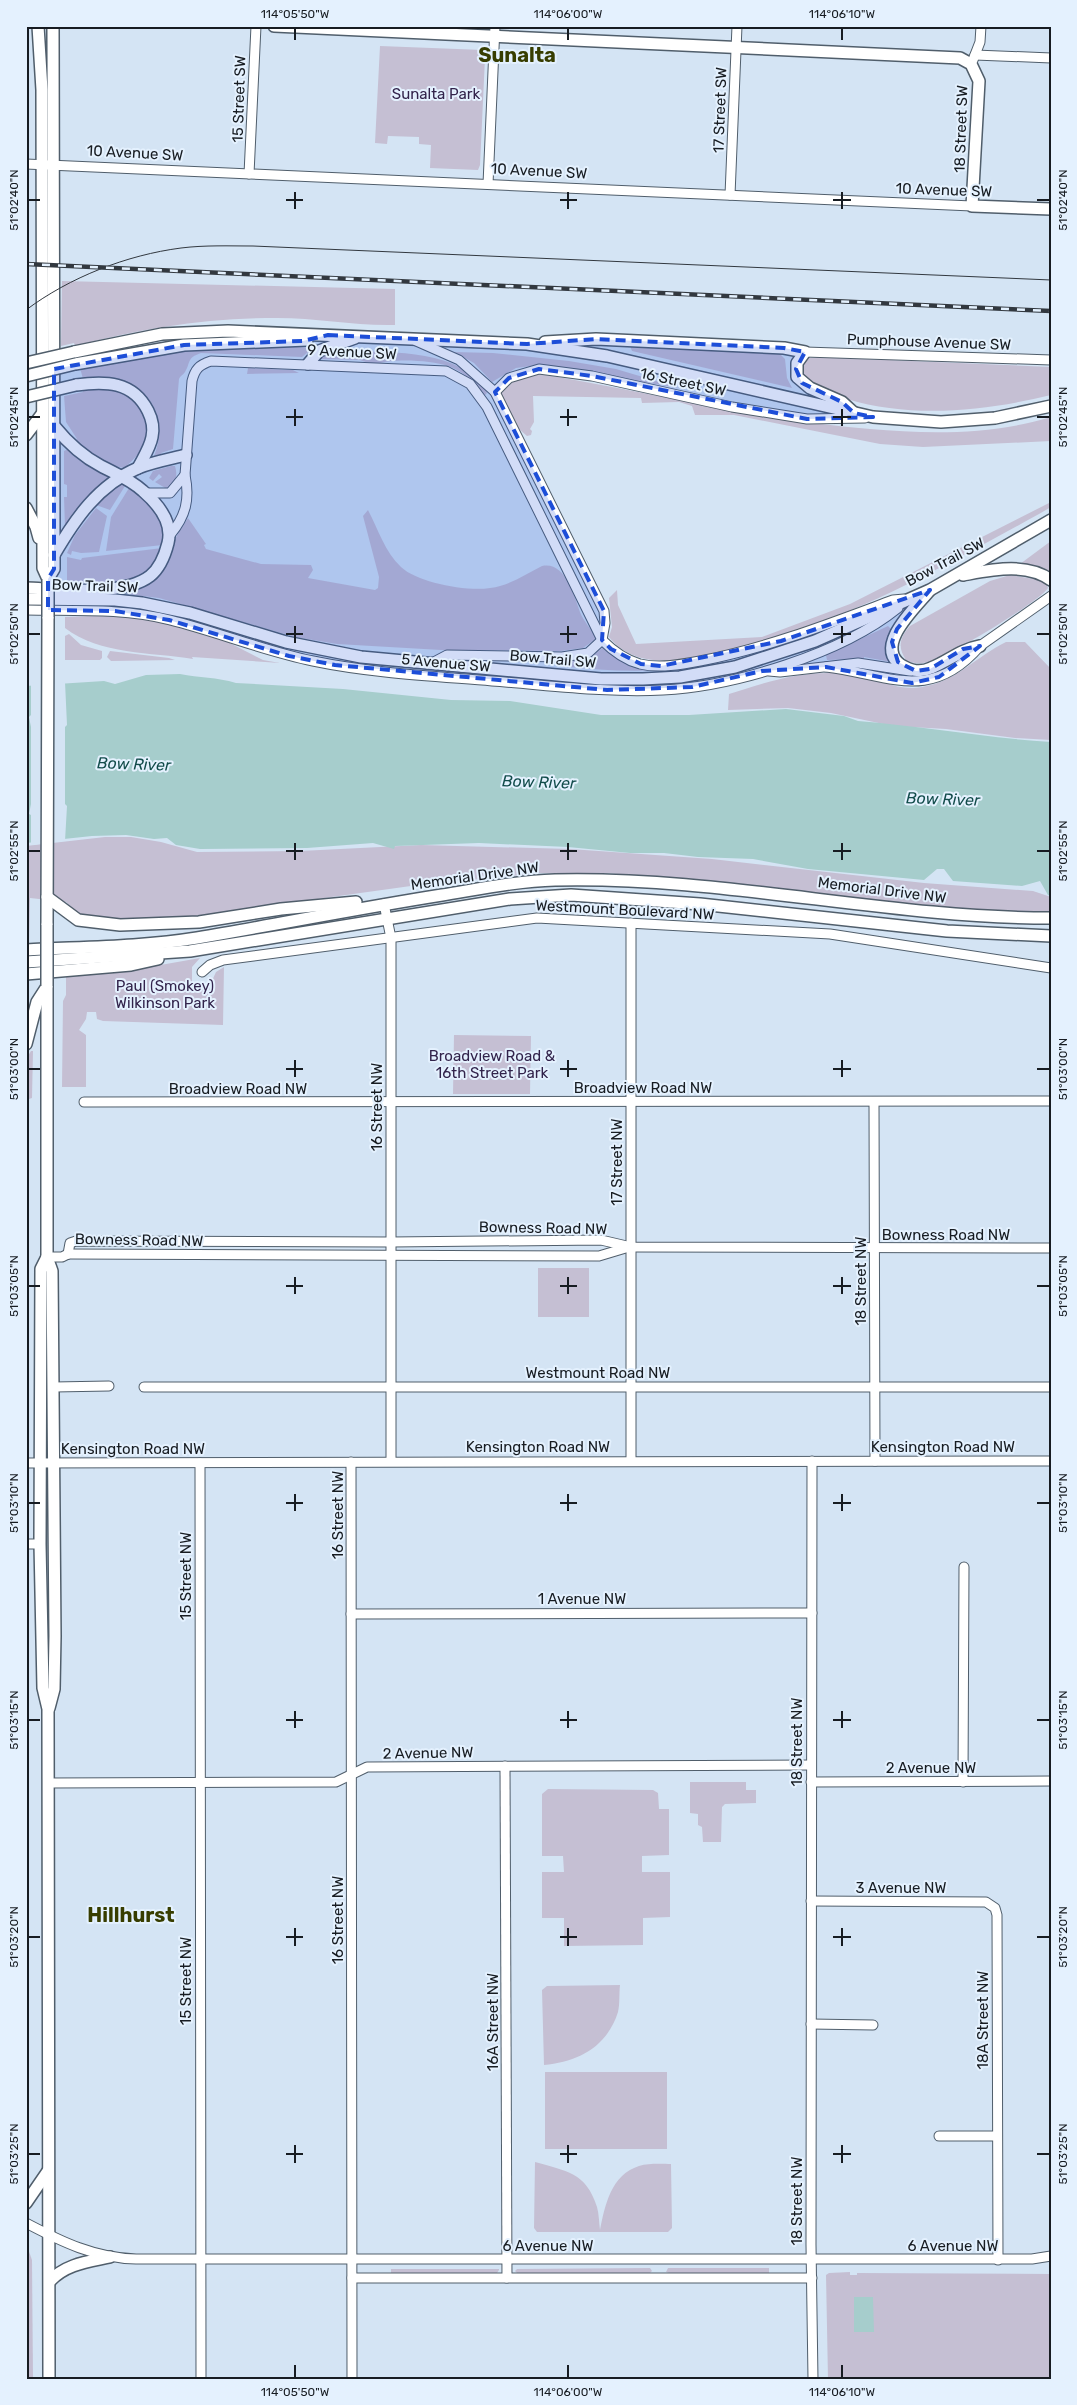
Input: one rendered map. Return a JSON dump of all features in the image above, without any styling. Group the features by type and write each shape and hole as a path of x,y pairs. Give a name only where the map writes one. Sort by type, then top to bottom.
{"main road":[{"path":"38,26 48,164 54,426 48,556"},
{"path":"48,556 42,414 53,26"},
{"path":"274,26 495,31 736,46 952,56 973,59"},
{"name":"18 Street SW","path":"972,206 979,85 973,59"},
{"name":"10 Avenue SW","path":"972,206 1051,210"},
{"path":"26,363 139,338 189,332 267,332 527,344 607,356 873,418 941,422 995,418 1051,406"},
{"path":"26,376 75,364 184,345 227,341 303,341 328,335"},
{"path":"308,364 319,351 359,336"},
{"path":"527,344 596,338 784,348 805,352 798,363 797,377 810,388 842,402 854,413"},
{"path":"26,397 96,382 117,383 132,390 143,402 152,419 153,436 138,468"},
{"path":"26,435 42,414"},
{"path":"26,588 106,589 138,583 150,576 163,559 170,535 160,508 146,493 124,476 81,454 69,444 54,426"},
{"path":"48,556 84,508 124,476 138,468 186,454"},
{"path":"26,508 54,569 48,579 46,986 47,1257 52,1271 55,1636 54,1689 48,1710"},
{"name":"Bow Trail SW","path":"26,599 114,600 142,603 190,613 316,649 430,664 602,679 680,677 735,667 815,641 930,590 1051,520"},
{"path":"956,576 991,570 1027,570 1051,580"},
{"path":"930,590 898,629 892,642 892,652 898,662 916,671 930,669 963,649 980,646"},
{"name":"Memorial Drive NW","path":"26,950 160,943 518,883 586,880 662,882 786,894 922,911 1012,918 1051,918"},
{"name":"Memorial Drive NW","path":"26,962 190,952 510,899 571,895 700,904 947,931 1051,936"},
{"path":"47,897 78,920 120,925 199,922 281,910 356,902 372,906"},
{"path":"26,974 131,965 190,952"},
{"path":"26,1044 37,1002 46,986"},
{"path":"47,1257 41,1269 40,1544 43,1688 48,1710 49,2379"},
{"path":"26,2203 32,2197 48,2171"},
{"path":"50,2282 59,2271 68,2266 110,2257"}],"street":[{"name":"15 Street SW","path":"249,174 256,26"},
{"name":"17 Street SW","path":"730,195 737,26"},
{"path":"981,26 980,42 973,59 1051,58"},
{"path":"488,184 495,31"},
{"name":"10 Avenue SW","path":"26,164 972,206"},
{"path":"412,339 459,360 495,392 604,611 605,624 602,640 588,653 562,657 447,655 430,664"},
{"name":"Pumphouse Avenue SW","path":"805,352 1051,360"},
{"name":"9 Avenue SW","path":"186,454 192,381 196,369 202,364 211,361 446,371 470,384 487,406 602,640"},
{"name":"16 Street SW","path":"495,392 509,378 539,370 592,376 807,420 873,418"},
{"path":"170,535 182,521 185,512 188,487 185,475 186,454"},
{"path":"146,493 164,495 170,493 185,475"},
{"path":"826,667 858,671 890,680 912,683 939,677 972,656 980,646 1051,596"},
{"path":"602,640 626,659 641,664 661,666 690,662 781,641 893,600 910,598"},
{"name":"5 Avenue SW","path":"26,610 115,611 142,614 314,661 428,676 608,690 647,690 692,687 762,671 832,647 888,616 910,598"},
{"path":"762,671 780,672 858,663 916,671"},
{"name":"16 Street NW","path":"384,904 391,938 391,1462"},
{"name":"Westmount Boulevard NW","path":"202,972 210,965 223,960 537,918 830,934 1051,968"},
{"name":"17 Street NW","path":"632,923 632,1461"},
{"name":"Broadview Road NW","path":"84,1102 1051,1101"},
{"name":"18 Street NW","path":"874,1102 875,1461"},
{"name":"Bowness Road NW","path":"631,1247 599,1256 68,1254 70,1243 76,1241 391,1242 601,1240 631,1247 1051,1248"},
{"path":"47,1257 62,1257 68,1254"},
{"path":"54,1387 109,1386"},
{"name":"Westmount Road NW","path":"144,1387 1051,1387"},
{"name":"Kensington Road NW","path":"26,1463 1051,1460"},
{"name":"18 Street NW","path":"812,1461 811,2260 813,2379"},
{"name":"15 Street NW","path":"200,1462 201,2379"},
{"name":"16 Street NW","path":"351,1462 352,2379"},
{"path":"26,1544 40,1544"},
{"path":"963,1782 964,1567"},
{"name":"1 Avenue NW","path":"351,1614 812,1613"},
{"name":"2 Avenue NW","path":"48,1783 336,1782 367,1767 811,1765"},
{"name":"16A Street NW","path":"505,1766 507,2278"},
{"name":"2 Avenue NW","path":"811,1782 1051,1781"},
{"name":"3 Avenue NW","path":"811,1901 986,1902 991,1906"},
{"name":"18A Street NW","path":"991,1906 995,1908 997,1916 998,2260"},
{"path":"811,2024 873,2025"},
{"path":"939,2136 997,2136"},
{"name":"6 Avenue NW","path":"26,2223 82,2250 110,2257 201,2260 998,2260 1032,2259 1051,2256"},
{"path":"1032,2259 1051,2262"},
{"path":"658,2260 658,2278"},
{"path":"352,2278 812,2278"}],"highlighted area":[{"path":"328,335 527,344 596,339 784,348 805,352 796,369 802,383 842,402 854,413 873,417 807,419 592,376 539,369 509,378 495,392 604,611 602,640 611,649 641,664 661,666 781,641 930,590 897,629 892,642 898,662 916,671 930,669 963,649 980,646 939,677 912,683 826,667 762,671 692,687 607,690 335,665 289,656 169,620 115,611 48,610 48,579 54,569 54,369 184,345 303,341"}],"green space":[{"name":"Sunalta Park","path":"380,46 483,50 485,58 480,165 478,170 430,168 431,145 419,144 419,137 388,136 387,144 375,143"},
{"path":"62,281 395,289 395,325 292,318 251,318 175,325 75,346 74,343 61,346"},
{"path":"254,344 313,348 302,357 201,353 193,357 179,379 173,449 161,453 162,456 155,458 159,438 158,421 154,407 145,395 133,385 118,379 101,377 83,379 80,368 172,350"},
{"path":"630,346 779,353 785,359 787,378 792,388 632,351"},
{"path":"328,351 405,353 444,361 461,368 476,378 483,384 487,393 484,396 464,374 448,366 421,361 390,361 374,365 360,360 318,359"},
{"path":"454,352 493,353 569,361 616,369 680,388 539,365 516,368 492,382 474,363"},
{"path":"809,358 1051,367 1051,395 975,409 923,411 872,405 841,397 802,378 801,365"},
{"path":"248,368 293,370 299,373 247,374"},
{"path":"540,374 787,419 870,429 915,432 961,432 1006,427 1051,417 1051,441 923,447 880,444 734,415 695,415 692,406 679,402 642,403 641,398 533,396 534,422 530,429 532,431 531,435 527,436 519,429 501,393 515,380"},
{"path":"102,386 126,393 145,418 147,427 143,445 139,453 124,468 97,458 85,450 75,441 77,439 66,422 64,396 83,392 83,389"},
{"path":"68,449 110,477 85,499 65,527 64,497 67,497 67,485 64,484 64,451"},
{"path":"175,466 176,476 172,485 167,489 155,482 162,477 159,474 153,481 149,478 153,471"},
{"path":"121,483 125,486 110,510 96,505"},
{"path":"129,488 144,499 155,512 161,527 163,545 106,551 111,517"},
{"path":"1051,502 1051,507 1039,514 963,556 886,595 807,628 765,641 694,658 663,661 633,655 620,648 609,637 612,627 609,598 617,590 618,605 636,644 762,637 850,604"},
{"path":"96,508 107,516 99,552 81,553 72,551 71,555 67,553 75,535"},
{"path":"368,510 395,561 409,573 434,583 463,588 490,588 511,582 542,566 550,566 557,569 567,581 581,615 596,639 583,648 561,651 441,650 337,644 295,637 159,598 126,594 147,585 162,572 171,556 176,537 188,518 206,544 204,545 206,549 261,564 311,565 313,570 308,578 375,590 378,588 379,577 363,516"},
{"path":"1051,541 1051,574 1020,564"},
{"path":"162,548 148,570 127,581 102,585 76,585 76,582 67,582 67,557 81,560 82,558"},
{"path":"1010,575 1045,581 1048,588 1011,617 953,651 925,663 914,663 906,660 901,651 901,642 910,626 990,581"},
{"path":"93,614 158,620 222,639 263,660 280,663 192,657 193,659 126,651 94,643 79,637 65,628 65,617 92,616"},
{"path":"888,626 891,629 887,643 891,662 864,657 864,659 827,660 826,655"},
{"path":"69,634 81,645 102,651 102,658 100,660 65,660 65,636"},
{"path":"1006,642 1025,642 1051,669 1051,740 1015,738 946,729 893,726 831,713 788,708 728,710 729,694 776,680 807,674 838,673 864,677 905,688 922,687 945,680"},
{"path":"604,647 621,659 688,668 625,671 561,666 561,662 587,658"},
{"path":"110,651 175,660 111,661 107,657"},
{"path":"105,837 131,837 161,842 197,852 300,851 421,845 570,849 712,859 924,883 1033,891 1051,897 1051,913 960,909 609,873 540,873 418,885 180,918 113,920 79,915 66,902 30,898 29,944 26,944 26,846"},
{"name":"Paul (Smokey) Wilkinson Park","path":"200,958 192,967 192,982 204,985 211,983 216,972 224,967 223,1025 103,1021 97,1019 96,1012 87,1012 86,1019 79,1030 86,1035 86,1087 62,1087 63,1001 66,995 66,977 121,972"},
{"name":"Broadview Road & 16th Street Park","path":"454,1035 531,1036 530,1094 453,1094"},
{"path":"31,1051 33,1051 32,1098 26,1100 26,1059"},
{"path":"538,1268 589,1268 589,1317 538,1317"},
{"path":"690,1782 746,1782 746,1790 756,1790 756,1803 725,1804 722,1807 721,1842 703,1842 702,1827 698,1825 698,1814 690,1813"},
{"path":"548,1789 653,1790 658,1793 659,1809 669,1809 669,1855 642,1856 642,1872 670,1872 670,1917 643,1918 643,1945 564,1946 564,1918 542,1918 542,1872 564,1872 563,1856 542,1856 542,1794"},
{"path":"620,1985 618,2012 607,2035 590,2050 579,2056 544,2065 542,1990 547,1986"},
{"path":"545,2072 667,2072 667,2149 545,2149"},
{"path":"535,2162 574,2175 587,2186 597,2207 600,2230 607,2201 622,2176 629,2170 639,2166 671,2164 672,2228 668,2232 537,2232 534,2228"},
{"path":"26,2243 32,2260 33,2379 26,2379"},
{"path":"650,2268 652,2271 650,2273 517,2273 515,2271 517,2269"},
{"path":"668,2268 769,2268 769,2273 669,2273 666,2272"},
{"path":"391,2269 499,2270 497,2273 391,2273"},
{"path":"850,2272 850,2275 857,2275 857,2273 1051,2274 1051,2379 828,2379 826,2275 829,2273"}],"water":[{"name":"Bow River","path":"180,674 236,683 343,689 451,700 510,701 601,715 689,715 786,709 844,716 858,721 1051,742 1051,896 1048,895 1040,881 1022,886 953,881 944,869 937,869 924,880 808,869 753,859 698,857 664,853 630,853 568,847 479,843 395,846 394,849 373,843 307,848 200,849 176,845 167,838 154,839 126,835 92,836 26,843 26,686 104,681 115,684 146,675"},
{"path":"854,2297 873,2297 874,2332 854,2332"}],"pier":[{"path":"65,682 67,725 65,727 65,804 67,806 65,841 31,845 31,815 29,814 31,804 31,727 29,717 31,715 31,683"}],"tram line":[{"path":"26,310 61,287 100,269 161,251 208,246 253,246 1051,280"}],"railway":[{"path":"26,264 1051,311"}],"district":[{"name":"Sunalta","path":"517,55"},
{"name":"Hillhurst","path":"131,1915"}]}
